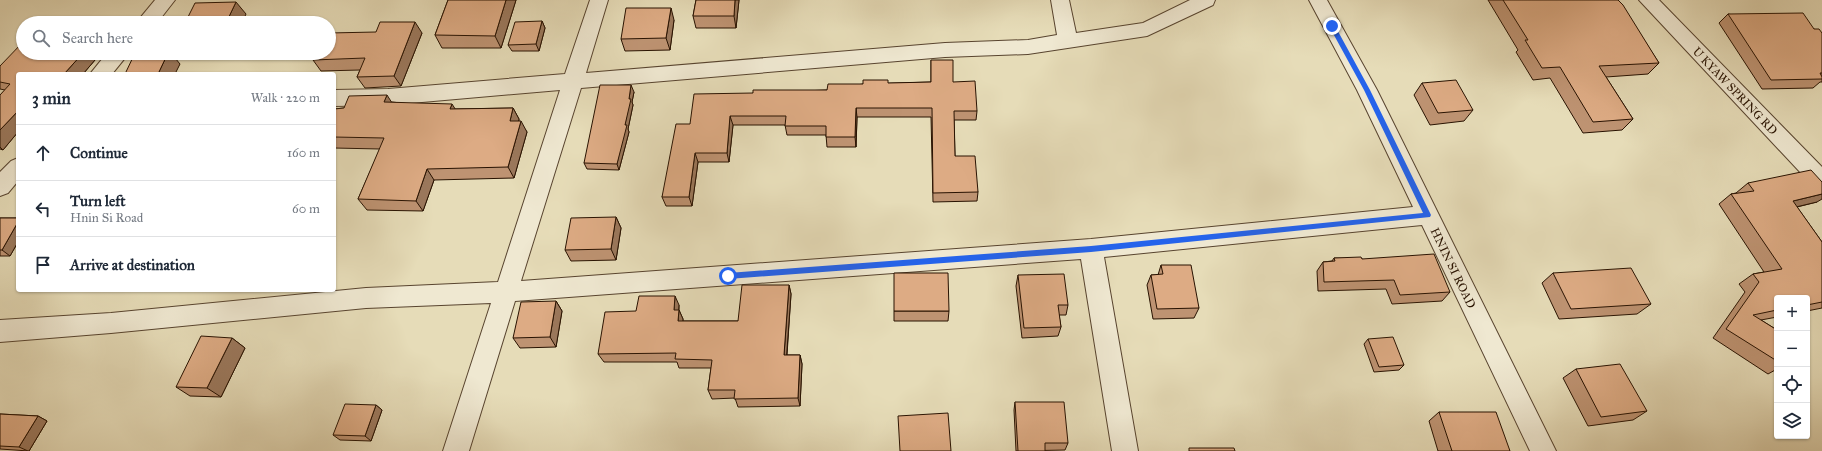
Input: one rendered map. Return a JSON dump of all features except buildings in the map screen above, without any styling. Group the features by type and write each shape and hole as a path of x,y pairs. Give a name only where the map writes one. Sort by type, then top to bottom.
{"street":[{"path":"152,16 166,0"},
{"path":"456,451 599,0"},
{"path":"1060,0 1068,41"},
{"path":"336,98 388,97 945,50 1028,47 1147,29 1206,0"},
{"name":"HNIN SI ROAD","path":"1318,0 1367,90 1542,451"},
{"name":"U KYAW SPRING RD","path":"1648,0 1822,181"},
{"path":"102,72 113,60"},
{"path":"0,187 16,169"},
{"path":"0,331 111,323 366,298 506,292 1091,249 1428,215"},
{"path":"1091,249 1124,451"}],"route":[{"path":"728,276 1091,249 1428,215 1367,90 1332,26"}]}
